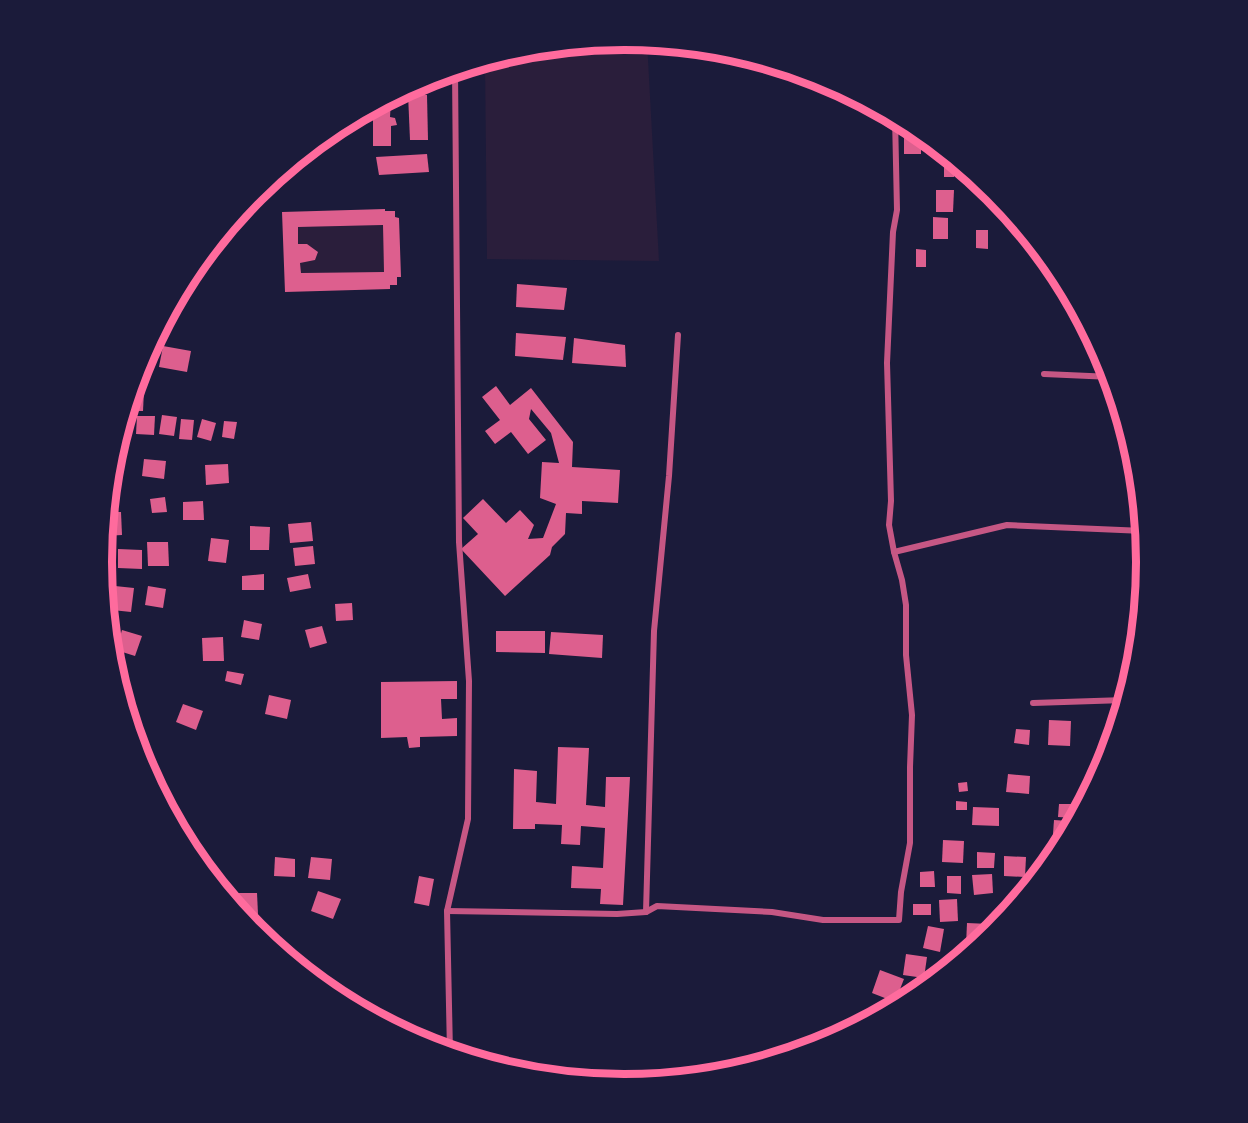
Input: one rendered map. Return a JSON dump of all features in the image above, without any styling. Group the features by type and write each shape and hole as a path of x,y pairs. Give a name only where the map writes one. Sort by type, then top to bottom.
{"street":[{"path":"450,1043 447,911 468,819 469,681 459,542 455,78"},
{"path":"447,911 617,914 646,912 657,906 772,912 834,920 899,920 901,892 910,843 912,715 906,655 906,605 889,525 891,501 887,363 893,232 897,210 895,128"},
{"path":"646,912 654,631 669,476 678,335"},
{"path":"1044,374 1101,377"},
{"path":"894,552 1007,525 1135,531"},
{"path":"1033,703 1117,700"}],"shaded area":[{"path":"648,51 659,261 487,259 485,69 557,54"},
{"path":"383,225 384,272 301,273 300,263 315,260 318,252 307,244 298,244 298,227"}],"building":[{"path":"414,94 427,95 428,140 410,140 408,97"},
{"path":"391,106 390,117 395,118 397,125 391,126 391,146 373,146 373,115"},
{"path":"904,133 921,145 921,154 904,154"},
{"path":"427,154 429,172 379,175 376,157"},
{"path":"944,162 954,170 954,177 944,177"},
{"path":"936,190 954,190 953,212 936,212"},
{"path":"385,209 385,211 395,211 395,217 399,218 401,277 397,277 397,285 390,285 390,289 285,292 282,212","holes":["383,225 384,272 301,273 300,263 315,260 318,252 307,244 298,244 298,227"]},
{"path":"933,217 948,218 948,239 933,239"},
{"path":"976,230 988,230 988,249 976,248"},
{"path":"916,249 926,250 926,267 916,267"},
{"path":"517,284 567,288 564,310 516,307"},
{"path":"516,333 566,337 563,360 515,356"},
{"path":"574,338 625,345 626,367 572,363"},
{"path":"163,346 191,351 187,372 159,367"},
{"path":"496,386 510,405 531,388 573,442 572,467 620,470 618,503 582,501 582,514 566,513 565,534 552,547 550,555 505,596 461,549 478,534 463,518 483,499 506,523 520,510 534,525 528,539 543,538 556,504 540,498 542,462 559,463 551,433 531,409 529,419 546,440 528,454 511,432 495,444 485,431 500,420 482,397"},
{"path":"141,391 144,391 143,411 135,411"},
{"path":"162,415 177,417 174,436 159,434"},
{"path":"137,416 155,416 154,435 136,434"},
{"path":"181,419 194,420 192,440 179,439"},
{"path":"202,419 216,423 211,441 197,437"},
{"path":"224,421 237,422 234,439 222,437"},
{"path":"144,459 166,461 164,479 142,476"},
{"path":"228,464 229,483 206,485 205,465"},
{"path":"165,497 167,512 152,513 150,499"},
{"path":"203,501 204,520 183,520 183,502"},
{"path":"114,512 121,512 122,535 113,536"},
{"path":"311,522 313,541 290,543 288,524"},
{"path":"250,526 270,527 269,550 250,550"},
{"path":"211,538 229,540 226,563 208,561"},
{"path":"147,542 168,542 169,566 148,566"},
{"path":"313,546 315,564 295,566 293,548"},
{"path":"118,549 142,550 142,569 118,568"},
{"path":"264,574 264,590 242,590 242,576"},
{"path":"308,574 311,588 290,592 287,578"},
{"path":"115,586 134,588 131,612 114,610"},
{"path":"148,586 166,589 163,608 145,605"},
{"path":"352,603 353,620 336,621 335,604"},
{"path":"244,620 262,624 259,640 241,637"},
{"path":"322,626 327,643 310,648 305,630"},
{"path":"122,630 142,636 135,656 120,651 118,642"},
{"path":"496,631 545,631 545,653 496,652"},
{"path":"551,632 603,635 602,658 549,654"},
{"path":"223,637 224,661 203,661 202,638"},
{"path":"227,671 244,674 241,685 225,681"},
{"path":"457,681 457,699 441,699 442,719 457,718 457,736 420,737 420,747 409,748 407,737 381,738 381,682"},
{"path":"269,695 291,700 287,719 265,714"},
{"path":"183,704 203,711 196,730 176,722"},
{"path":"1049,720 1071,721 1070,746 1048,745"},
{"path":"1016,729 1030,730 1029,745 1014,743"},
{"path":"558,747 589,748 586,805 605,807 606,777 630,777 623,905 600,904 601,889 571,888 572,866 603,868 605,828 581,826 580,845 561,844 562,825 535,824 535,829 513,829 514,769 537,771 536,802 556,804"},
{"path":"1008,774 1030,776 1029,794 1006,792"},
{"path":"967,782 968,791 959,792 958,783"},
{"path":"956,801 967,802 967,810 956,810"},
{"path":"1059,804 1074,804 1067,818 1058,817"},
{"path":"973,807 999,808 999,826 972,825"},
{"path":"1054,820 1065,821 1057,834 1053,834"},
{"path":"943,840 964,841 963,863 942,862"},
{"path":"977,852 995,853 994,868 977,868"},
{"path":"1004,856 1026,857 1025,877 1004,876"},
{"path":"275,857 295,859 295,877 274,876"},
{"path":"311,857 332,859 330,880 308,878"},
{"path":"934,871 935,887 920,887 920,872"},
{"path":"992,874 993,893 974,895 972,875"},
{"path":"419,876 434,879 429,906 414,903"},
{"path":"947,876 961,876 961,894 947,893"},
{"path":"318,891 341,899 333,919 311,911"},
{"path":"238,893 257,893 258,914 253,914 238,898"},
{"path":"957,899 958,921 940,922 939,900"},
{"path":"913,904 931,904 931,915 913,915"},
{"path":"967,923 986,924 986,924 966,942"},
{"path":"928,926 944,929 940,952 923,948"},
{"path":"906,954 927,957 924,976 922,978 903,975"},
{"path":"880,970 904,979 898,993 889,999 872,993"}]}
